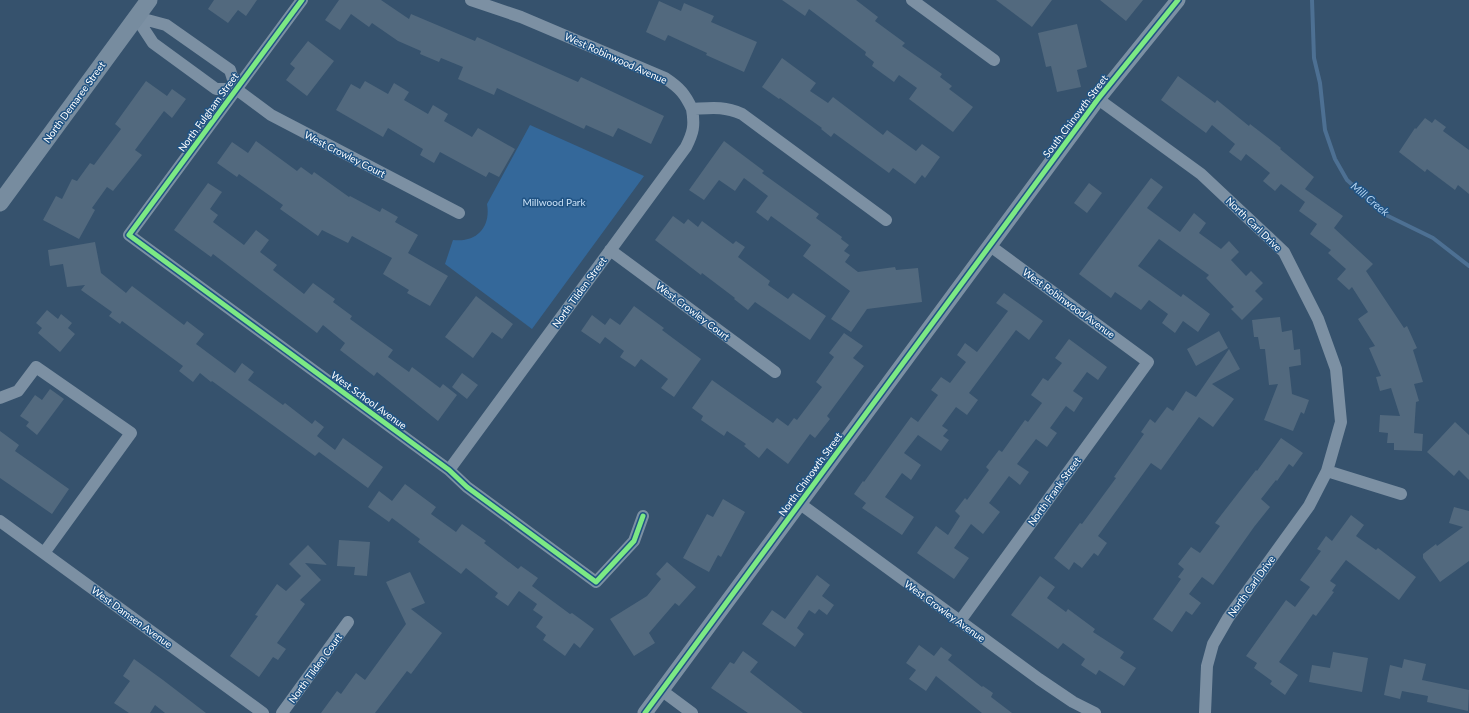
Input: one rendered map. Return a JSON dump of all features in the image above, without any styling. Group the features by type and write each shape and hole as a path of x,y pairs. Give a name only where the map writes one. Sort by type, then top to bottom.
{"main road":[{"name":"North Demaree Street","path":"0,203 149,0"}],"street":[{"name":"North Fulgham Street","path":"128,235 302,0"},
{"name":"West Robinwood Avenue","path":"471,0 521,17 666,78 676,85 684,94 692,109"},
{"path":"912,0 994,60"},
{"name":"South Chinowth Street","path":"989,245 1098,99 1178,0"},
{"path":"136,17 166,25 230,70 236,89 216,89 153,43 136,17"},
{"name":"West Crowley Court","path":"236,89 271,115 459,213"},
{"name":"North Carl Drive","path":"1098,99 1201,174 1284,252 1318,319 1336,369 1341,422 1327,471 1309,506 1228,618 1213,644 1207,666 1205,713"},
{"path":"692,109 718,107 730,109 742,114 886,220"},
{"name":"North Tilden Street","path":"449,470 686,147 692,135 694,123 692,109"},
{"name":"West School Avenue","path":"128,235 449,470 467,487 596,582 634,541 643,516"},
{"name":"West Robinwood Avenue","path":"989,245 1148,362"},
{"name":"North Chinowth Street","path":"645,713 989,245"},
{"name":"West Crowley Court","path":"610,250 776,372"},
{"name":"North Frank Street","path":"960,621 1148,362"},
{"path":"0,398 18,391 36,367 131,433 44,553"},
{"path":"1327,471 1401,494"},
{"name":"West Crowley Avenue","path":"799,503 1039,680 1073,702 1095,713"},
{"name":"West Damsen Avenue","path":"0,521 263,713"},
{"name":"North Tilden Court","path":"282,713 348,622"},
{"path":"662,690 692,713"}],"green space":[{"name":"Millwood Park","path":"530,125 644,176 532,329 445,264 453,240 469,239 480,232 484,226 487,220 487,204"}],"building":[{"path":"214,0 257,0 246,16 238,10 228,23 208,9"},
{"path":"339,0 381,0 409,19 411,14 475,41 477,37 578,82 581,77 664,116 651,144 618,128 613,137 586,125 584,129 497,88 494,95 458,79 463,67 441,58 439,62 420,54 421,51 398,41 372,23 369,27 351,14 340,30 325,20"},
{"path":"782,0 856,0 878,17 875,21 905,43 902,46 942,74 940,77 952,86 949,89 973,107 953,132 909,99 917,88 899,75 894,82 872,66 874,62 865,55 866,52 809,9 805,16"},
{"path":"996,0 1052,0 1032,27"},
{"path":"1100,0 1143,0 1126,21"},
{"path":"659,1 681,11 684,3 714,16 711,22 757,42 744,72 706,55 707,53 668,35 665,41 646,32"},
{"path":"1077,24 1087,67 1077,70 1081,87 1057,92 1051,66 1046,67 1038,33"},
{"path":"308,41 334,61 307,96 286,80 295,68 290,64"},
{"path":"782,58 816,83 810,91 828,103 833,97 883,135 887,130 916,151 922,144 940,157 925,178 922,175 915,184 893,168 889,173 834,133 831,137 821,129 822,128 762,87"},
{"path":"1178,76 1215,103 1217,100 1249,126 1250,124 1281,148 1280,149 1314,177 1305,189 1343,216 1334,228 1373,264 1366,271 1404,328 1407,326 1417,348 1413,350 1423,382 1414,384 1419,401 1416,402 1414,433 1423,434 1422,451 1394,450 1394,443 1387,443 1388,433 1379,432 1380,415 1400,416 1391,388 1380,391 1376,377 1381,376 1369,348 1375,346 1358,319 1368,312 1352,287 1349,290 1337,279 1346,269 1328,253 1331,250 1310,234 1317,224 1299,211 1305,202 1281,184 1275,191 1263,181 1270,173 1246,154 1241,161 1229,152 1235,144 1212,125 1206,133 1161,100"},
{"path":"146,81 167,96 172,89 186,99 172,118 164,111 135,150 142,155 113,191 107,187 92,208 95,210 79,239 43,220 56,196 62,199 72,179 77,181 90,163 94,165 121,129 115,124"},
{"path":"365,81 388,94 394,83 409,92 404,100 428,114 433,105 448,114 444,121 472,137 478,128 515,149 499,177 489,172 486,177 440,152 434,163 420,155 423,149 388,128 383,137 336,110 351,84 360,89"},
{"path":"1425,118 1432,123 1435,119 1446,127 1443,131 1469,150 1469,194 1458,185 1455,190 1427,169 1425,172 1399,152 1415,128 1416,129"},
{"path":"256,141 297,171 301,167 312,175 314,172 349,197 350,196 380,212 382,208 398,217 395,222 418,235 408,253 448,276 430,306 407,293 409,290 383,274 392,258 352,236 348,243 322,230 318,236 280,209 283,205 239,174 237,177 217,163 232,142 248,153"},
{"path":"724,141 764,171 762,173 819,214 816,218 842,237 841,239 849,245 844,251 850,255 845,262 858,272 895,267 896,270 918,268 922,302 867,309 851,332 831,319 850,291 803,256 811,245 771,216 768,221 756,212 768,196 744,178 735,191 719,180 704,200 689,190"},
{"path":"1151,178 1163,187 1147,208 1180,232 1194,213 1206,223 1199,233 1221,249 1229,241 1239,252 1231,260 1246,276 1251,271 1263,283 1255,291 1263,299 1242,320 1231,309 1234,307 1206,278 1209,275 1159,239 1138,266 1181,297 1183,294 1210,314 1198,332 1183,321 1175,333 1162,323 1168,314 1149,300 1141,310 1115,292 1111,298 1079,274"},
{"path":"208,183 222,192 210,209 218,215 213,222 244,245 256,230 269,240 260,252 277,265 273,270 304,294 313,283 335,299 333,302 352,316 350,319 393,350 388,357 409,372 412,367 440,388 443,384 457,395 438,421 377,372 374,376 340,350 345,343 323,325 317,333 213,254 211,257 174,230"},
{"path":"1089,183 1102,193 1087,213 1074,203"},
{"path":"673,216 684,224 688,219 698,227 702,221 733,244 736,241 745,247 738,257 770,281 768,285 788,299 793,293 826,316 810,340 755,302 748,310 734,299 735,298 702,273 701,275 655,240"},
{"path":"95,242 101,273 126,293 132,286 184,325 187,321 204,334 196,344 235,373 242,363 254,372 248,380 283,405 285,403 312,424 315,420 324,427 317,436 335,450 343,438 383,467 368,488 319,452 315,456 200,373 193,382 179,371 183,366 122,321 120,324 109,316 112,312 81,290 85,285 67,287 63,264 50,266 48,250"},
{"path":"1004,293 1043,321 1029,340 1016,330 969,393 978,400 967,415 956,407 942,426 948,430 943,436 949,440 941,451 918,435 904,453 921,465 911,480 902,473 885,497 914,517 902,535 862,508 866,503 854,494 911,417 918,422 938,395 931,390 941,377 950,383 966,362 957,355 965,343 977,352 1008,311 996,303"},
{"path":"476,296 513,324 502,339 492,332 473,358 445,337"},
{"path":"634,306 664,328 662,330 701,359 674,397 661,388 668,379 641,359 635,367 620,357 624,351 605,337 600,344 581,331 592,315 605,325 610,318 620,325"},
{"path":"47,310 58,319 61,314 72,323 68,328 75,334 60,352 38,333 42,328 36,323"},
{"path":"1280,317 1282,332 1292,330 1294,350 1300,349 1301,365 1289,367 1292,394 1309,400 1304,414 1301,412 1293,431 1264,420 1278,384 1269,385 1265,349 1260,349 1258,337 1254,337 1252,320"},
{"path":"1219,331 1228,348 1196,366 1187,349"},
{"path":"844,333 863,346 853,358 864,366 827,416 830,419 815,438 810,434 788,464 767,448 759,458 744,446 746,444 727,431 724,436 701,420 703,416 692,408 712,380 773,423 777,418 788,426 794,418 797,420 822,387 816,382 834,357 829,353"},
{"path":"1069,339 1107,367 1098,380 1087,372 1073,391 1083,398 1074,412 1066,406 1050,428 1057,433 1047,447 1036,439 1017,464 1029,472 1020,485 1009,476 989,503 1000,512 983,534 971,524 954,548 969,558 954,579 917,553 936,526 948,535 960,516 955,511 965,498 967,500 989,470 986,467 999,450 1002,452 1025,420 1028,422 1042,403 1031,395 1043,378 1048,381 1062,363 1055,358"},
{"path":"1229,349 1240,369 1212,384 1234,399 1213,427 1199,417 1161,470 1151,463 1098,536 1107,543 1098,556 1094,553 1082,568 1074,562 1069,570 1054,558 1080,523 1082,524 1116,478 1114,477 1144,434 1141,432 1150,419 1155,423 1167,407 1173,411 1186,391 1196,397"},
{"path":"462,373 478,385 467,399 452,387"},
{"path":"50,389 64,399 37,435 26,426 29,422 20,416 35,395 42,400"},
{"path":"1455,422 1469,435 1469,480 1459,470 1454,476 1427,452"},
{"path":"0,431 19,445 15,451 69,489 52,514 0,478"},
{"path":"1281,438 1303,453 1293,467 1289,464 1277,481 1276,480 1261,499 1270,507 1213,585 1202,577 1189,594 1201,603 1192,615 1186,611 1172,632 1153,619 1181,579 1178,577 1184,569 1178,564 1191,547 1200,553 1220,526 1215,523 1256,470 1257,471"},
{"path":"405,484 436,507 431,514 456,532 462,524 486,541 484,543 518,569 521,566 538,578 532,586 570,614 572,613 594,629 580,648 574,643 565,656 543,640 546,635 536,627 543,617 533,610 537,604 519,591 508,606 495,597 498,593 466,568 461,574 418,542 420,539 392,518 389,522 368,507 379,491 392,501"},
{"path":"723,499 745,512 721,557 718,555 709,572 683,558 707,514 713,517"},
{"path":"1454,507 1469,511 1469,561 1440,582 1423,558 1423,554 1436,544 1437,546 1463,527 1449,523"},
{"path":"1351,515 1364,525 1356,536 1376,550 1378,548 1416,577 1399,600 1346,560 1330,581 1336,585 1332,591 1334,592 1316,616 1313,614 1279,662 1298,675 1285,695 1270,684 1272,681 1254,668 1257,663 1246,656 1286,600 1295,607 1310,587 1300,580 1321,551 1317,549 1326,536 1332,541"},
{"path":"339,540 370,542 367,576 354,575 355,567 337,566"},
{"path":"308,545 327,565 305,563 321,580 300,600 305,604 277,643 286,649 278,660 273,657 259,677 230,656 258,616 255,615 277,584 286,591 301,576 289,564"},
{"path":"667,562 696,587 679,606 675,603 649,633 655,643 634,656 610,619 647,596 661,579 656,574"},
{"path":"410,572 425,603 411,609 442,633 411,674 407,671 375,713 321,713 337,691 341,694 356,673 365,680 406,624 386,582"},
{"path":"817,575 830,585 822,596 834,605 827,615 819,609 815,614 809,610 797,628 804,634 795,647 762,624 772,610 785,619"},
{"path":"1040,576 1055,587 1047,598 1066,612 1068,609 1095,629 1093,632 1124,652 1120,658 1136,668 1124,686 1099,670 1096,675 1081,665 1085,659 1063,643 1058,649 1011,615"},
{"path":"919,645 934,656 941,647 952,655 948,660 982,687 983,686 993,693 991,697 1012,713 982,713 936,676 926,691 909,679 916,670 906,663"},
{"path":"743,651 758,662 750,672 803,713 748,713 711,688 730,662 734,664"},
{"path":"1333,652 1368,658 1362,692 1309,682 1312,665 1330,668"},
{"path":"134,659 206,713 165,713 155,705 150,713 129,713 114,703 130,681 123,676"},
{"path":"1404,659 1426,664 1422,680 1469,690 1468,711 1427,702 1428,696 1402,691 1400,699 1384,695 1390,665 1402,668"}],"waterway":[{"name":"Mill Creek","path":"1312,0 1314,58 1320,83 1325,130 1335,159 1347,180 1386,215 1433,238 1469,266"}],"cycle path":[{"path":"302,0 129,235 449,470 467,487 596,582 634,541 643,516"},
{"path":"645,713 1098,99 1178,0"}]}
